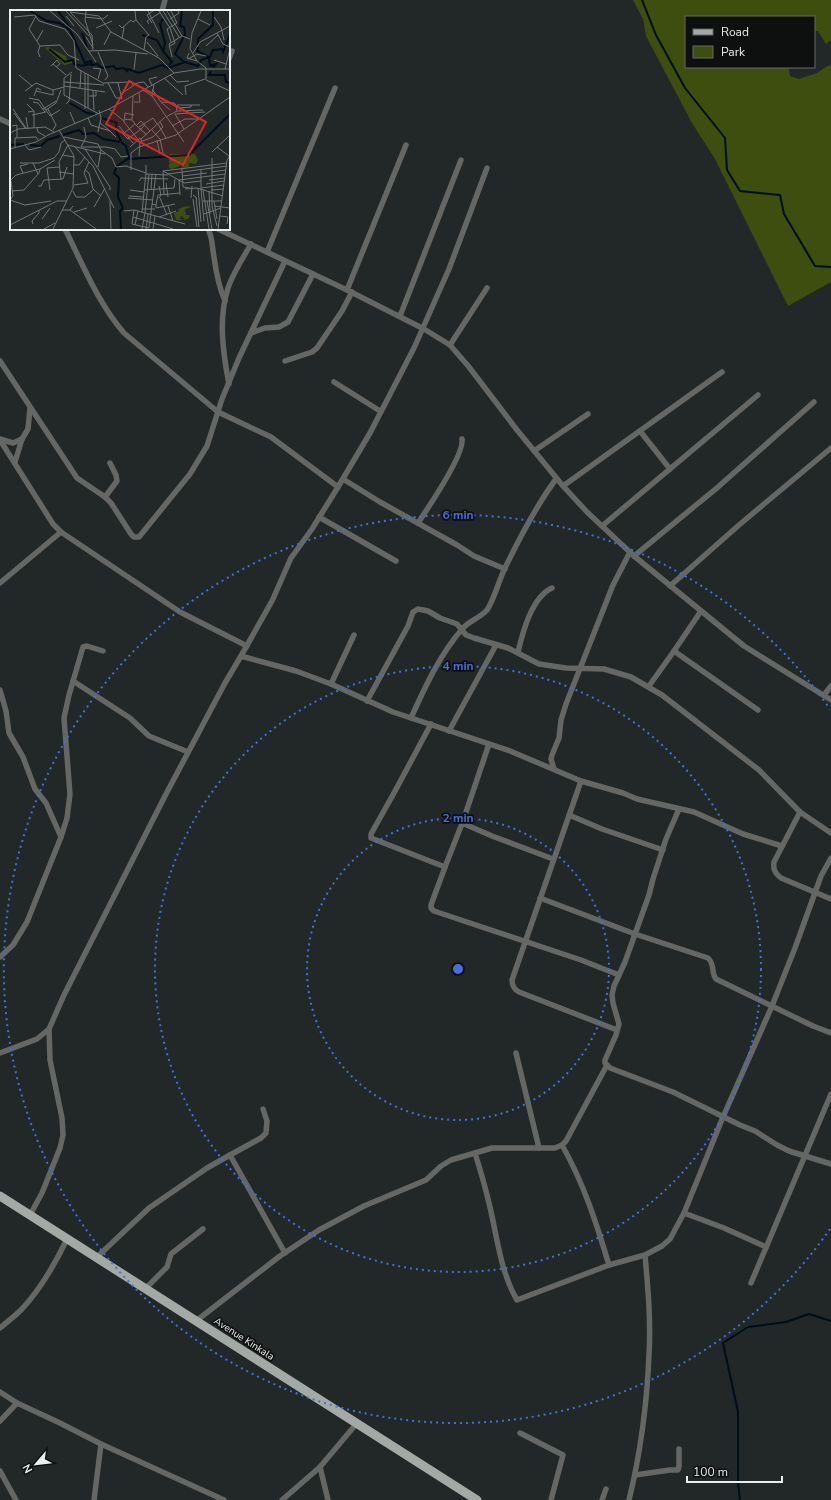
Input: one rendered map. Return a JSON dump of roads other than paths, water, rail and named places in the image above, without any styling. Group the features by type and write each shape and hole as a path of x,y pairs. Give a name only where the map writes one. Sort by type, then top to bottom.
{"main road":[{"name":"Avenue Kinkala","path":"0,1196 477,1500"}],"street":[{"path":"162,10 165,0"},
{"path":"230,56 232,51"},
{"path":"267,252 335,88"},
{"path":"0,119 10,124"},
{"path":"285,361 312,352 317,348 342,311 406,145"},
{"path":"400,316 461,160"},
{"path":"0,1053 37,1039 48,1029 188,752 225,683 272,601 292,558 310,533 370,433 424,328 457,248 487,168"},
{"path":"66,230 111,319 124,333 218,412 271,437 338,487"},
{"path":"208,230 212,238 214,259 225,301"},
{"path":"220,230 350,291 424,328 450,345 469,367 556,479 632,554 753,652 831,700"},
{"path":"229,384 222,338 225,301 228,287 251,244"},
{"path":"0,361 77,478 105,497 115,509 131,534 134,537 138,537 190,474 207,446 229,384 251,333 286,261"},
{"path":"251,333 265,328 279,327 288,322 313,274"},
{"path":"450,345 487,288"},
{"path":"563,486 722,372"},
{"path":"334,382 380,411"},
{"path":"602,526 758,395"},
{"path":"554,769 551,759 559,738 561,720 613,585 632,554 718,487 814,402"},
{"path":"15,462 22,439 28,429 30,408"},
{"path":"534,452 588,414"},
{"path":"640,431 670,469"},
{"path":"0,440 12,443 22,439"},
{"path":"418,523 434,499 462,447 462,439"},
{"path":"0,440 53,524 62,532 180,612 247,646"},
{"path":"670,586 739,525 831,448"},
{"path":"105,497 117,481 110,463"},
{"path":"343,479 474,556 504,568"},
{"path":"411,718 433,673 461,630 466,624 487,610 504,568 543,496 556,479"},
{"path":"319,517 396,561"},
{"path":"0,583 62,532"},
{"path":"518,652 536,602 546,591 552,588"},
{"path":"367,701 408,626 415,610 422,609 457,624 466,635 518,652 539,664 551,667 604,669 650,686 759,770 800,812 831,833"},
{"path":"650,686 701,611"},
{"path":"331,684 354,634"},
{"path":"449,731 496,645"},
{"path":"0,957 14,945 27,922 61,837 67,818 70,794 64,718 83,647 87,646 103,651"},
{"path":"674,651 758,710"},
{"path":"241,656 296,671 331,684 367,701 411,718 489,744 581,781 623,793 637,799 694,812 749,836 782,846"},
{"path":"73,681 130,718 149,736 188,752"},
{"path":"824,695 831,686"},
{"path":"0,690 6,711 9,733 23,757 35,789 46,803 61,837"},
{"path":"431,724 370,836 373,840 444,867"},
{"path":"489,744 462,823 444,867 431,908 434,911 525,941 619,975"},
{"path":"581,781 512,980 515,990 617,1030"},
{"path":"679,809 663,850 635,934 614,986 612,995 613,1003 619,1024 604,1060 610,1068 673,1092 755,1131 777,1145 804,1156 831,1164"},
{"path":"800,812 774,862 773,868 775,873 781,878 831,899"},
{"path":"569,815 602,829 663,850"},
{"path":"462,823 553,859"},
{"path":"475,1153 490,1203 504,1270 517,1300 569,1279 609,1265 645,1255 662,1246 670,1239 684,1213 723,1117 772,1006 821,876 831,858"},
{"path":"540,898 635,934 708,958 712,962 713,974 716,979 813,1026 831,1033"},
{"path":"30,1215 42,1193 60,1148 63,1135 62,1118 50,1060 48,1029"},
{"path":"516,1053 539,1148"},
{"path":"196,1321 285,1253 319,1230 364,1206 426,1180 451,1160 492,1148 555,1148 562,1145 566,1141 607,1066"},
{"path":"751,1283 831,1094"},
{"path":"96,1258 149,1208 200,1173 261,1138 266,1133 267,1121 263,1109"},
{"path":"562,1145 593,1212 609,1265"},
{"path":"230,1155 285,1253"},
{"path":"684,1213 724,1228 766,1247"},
{"path":"146,1288 167,1267 171,1254 203,1229"},
{"path":"0,1328 21,1311 38,1290 53,1267 68,1239"},
{"path":"629,1500 635,1475 645,1402 649,1355 649,1300 645,1255"},
{"path":"0,1392 17,1403 101,1444 224,1500"},
{"path":"0,1421 17,1403"},
{"path":"282,1500 320,1467 357,1423"},
{"path":"520,1433 563,1455 551,1500"},
{"path":"94,1500 101,1444"},
{"path":"635,1475 678,1470 679,1449"},
{"path":"320,1467 328,1500"},
{"path":"0,1471 16,1500"},
{"path":"602,1500 606,1489"}],"waterway":[{"path":"642,0 656,35 685,88 725,138 727,170 740,191 780,195 784,214 815,266 831,267"},
{"path":"740,1500 738,1482 738,1412 723,1343 748,1327 786,1322 809,1314 831,1321"}]}
